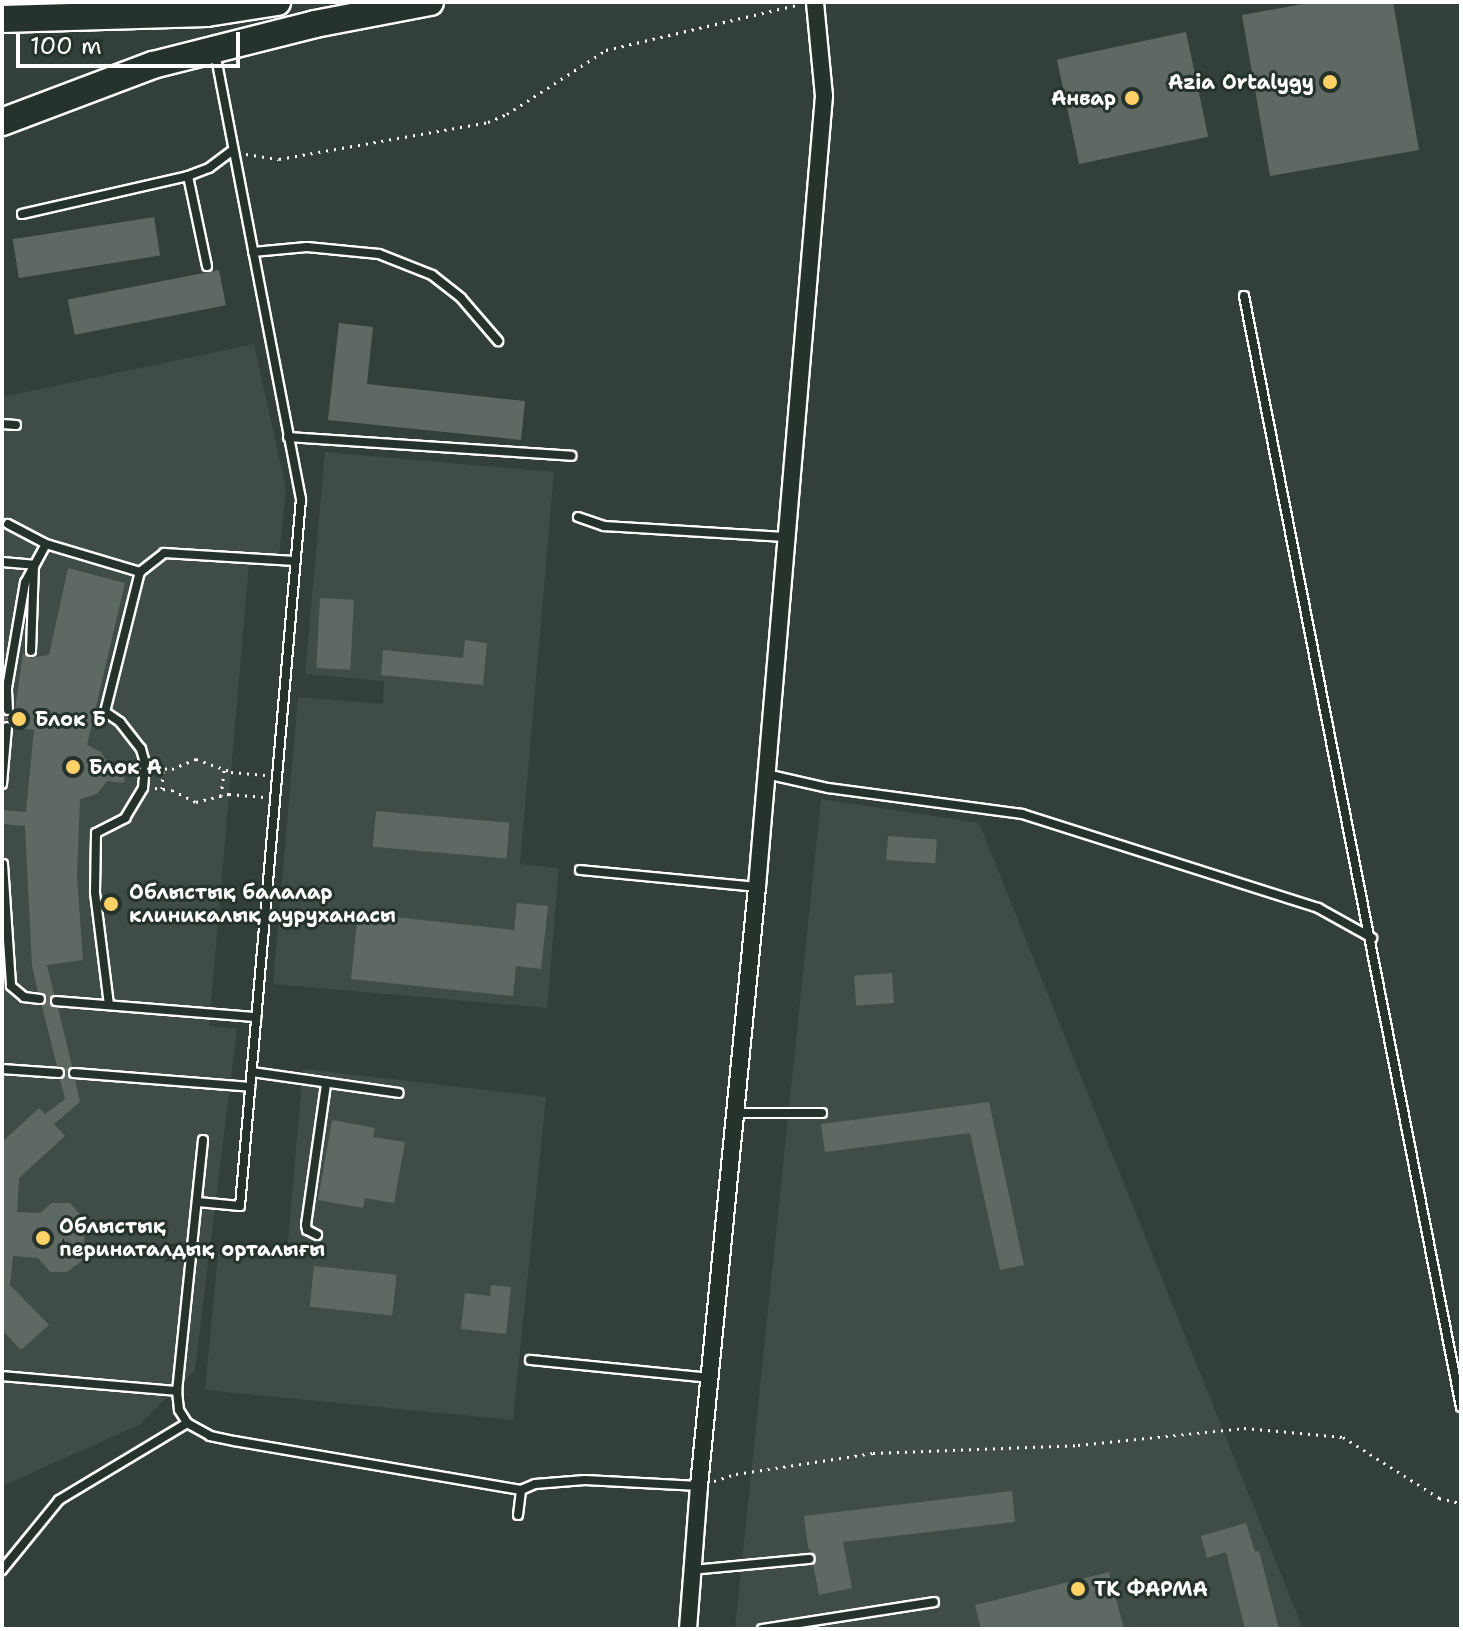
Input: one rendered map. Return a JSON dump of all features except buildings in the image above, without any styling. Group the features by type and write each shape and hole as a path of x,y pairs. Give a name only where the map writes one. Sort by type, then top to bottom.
{"main road":[{"path":"5,20 207,13 277,2"},
{"path":"2,122 153,65 315,24 430,2"},
{"path":"2,112 38,107"}],"street":[{"path":"688,1629 757,887 764,774 824,96 815,2"}],"lane":[{"path":"198,1202 240,1206 301,499 214,48"},
{"path":"22,214 188,176 209,168 233,150"},
{"path":"188,176 207,266"},
{"path":"253,252 307,247 379,254 432,275 461,298 498,341"},
{"path":"1244,296 1372,938 1461,1407"},
{"path":"2,424 16,425"},
{"path":"288,437 571,456"},
{"path":"578,517 604,526 785,537"},
{"path":"8,524 46,544 140,572"},
{"path":"8,710 4,688 25,583 46,544"},
{"path":"109,1005 95,892 96,833 125,818 144,787 145,767 141,749 133,735 105,712 140,572 164,553 295,561"},
{"path":"2,562 34,565"},
{"path":"31,651 34,565"},
{"path":"2,784 7,727"},
{"path":"764,774 828,788 1022,814 1318,908 1372,938"},
{"path":"3,864 11,986 24,997 40,999"},
{"path":"580,870 757,887"},
{"path":"2,993 11,986"},
{"path":"56,1001 256,1017"},
{"path":"2,1069 59,1073"},
{"path":"252,1072 326,1085 399,1093"},
{"path":"74,1073 250,1087"},
{"path":"317,1235 307,1230 306,1225 326,1085"},
{"path":"736,1113 822,1113"},
{"path":"203,1140 177,1391 179,1410 187,1423 210,1436 234,1441 521,1490 535,1484 585,1480 699,1486"},
{"path":"530,1360 710,1378"},
{"path":"2,1376 177,1391"},
{"path":"2,1570 59,1500 187,1423"},
{"path":"518,1515 521,1490"},
{"path":"692,1570 809,1559"},
{"path":"762,1629 934,1602"}],"path":[{"path":"233,150 279,159 488,122 507,114 606,50 808,2"},
{"path":"145,767 172,769 196,759 224,770 277,776"},
{"path":"162,789 163,769"},
{"path":"221,796 224,770"},
{"path":"144,787 162,789 196,802 221,796 275,798"},
{"path":"699,1486 736,1474 873,1453 1078,1445 1244,1428 1343,1437 1439,1498 1461,1503"}],"shaded area":[{"name":"Облыстық балалар клиникалық ауруханасы","path":"254,344 286,489 279,555 250,553 209,1026 237,1029 195,1370 139,1425 2,1486 2,397"},
{"path":"325,452 554,472 520,864 559,868 547,1008 273,984 298,697 383,704 384,681 305,674"},
{"path":"821,799 979,823 1303,1629 735,1629"},
{"path":"303,1069 546,1097 513,1420 205,1390 219,1244 287,1252"}],"place":[{"name":"Azia Ortalygy","path":"1330,82"},
{"name":"Анвар","path":"1132,98"},
{"name":"Блок Б","path":"19,719"},
{"name":"Блок А","path":"73,767"},
{"name":"Облыстық балалар клиникалық ауруханасы","path":"111,904"},
{"name":"Облыстық перинаталдық орталығы","path":"43,1238"},
{"name":"ТК ФАРМА","path":"1078,1589"}]}
